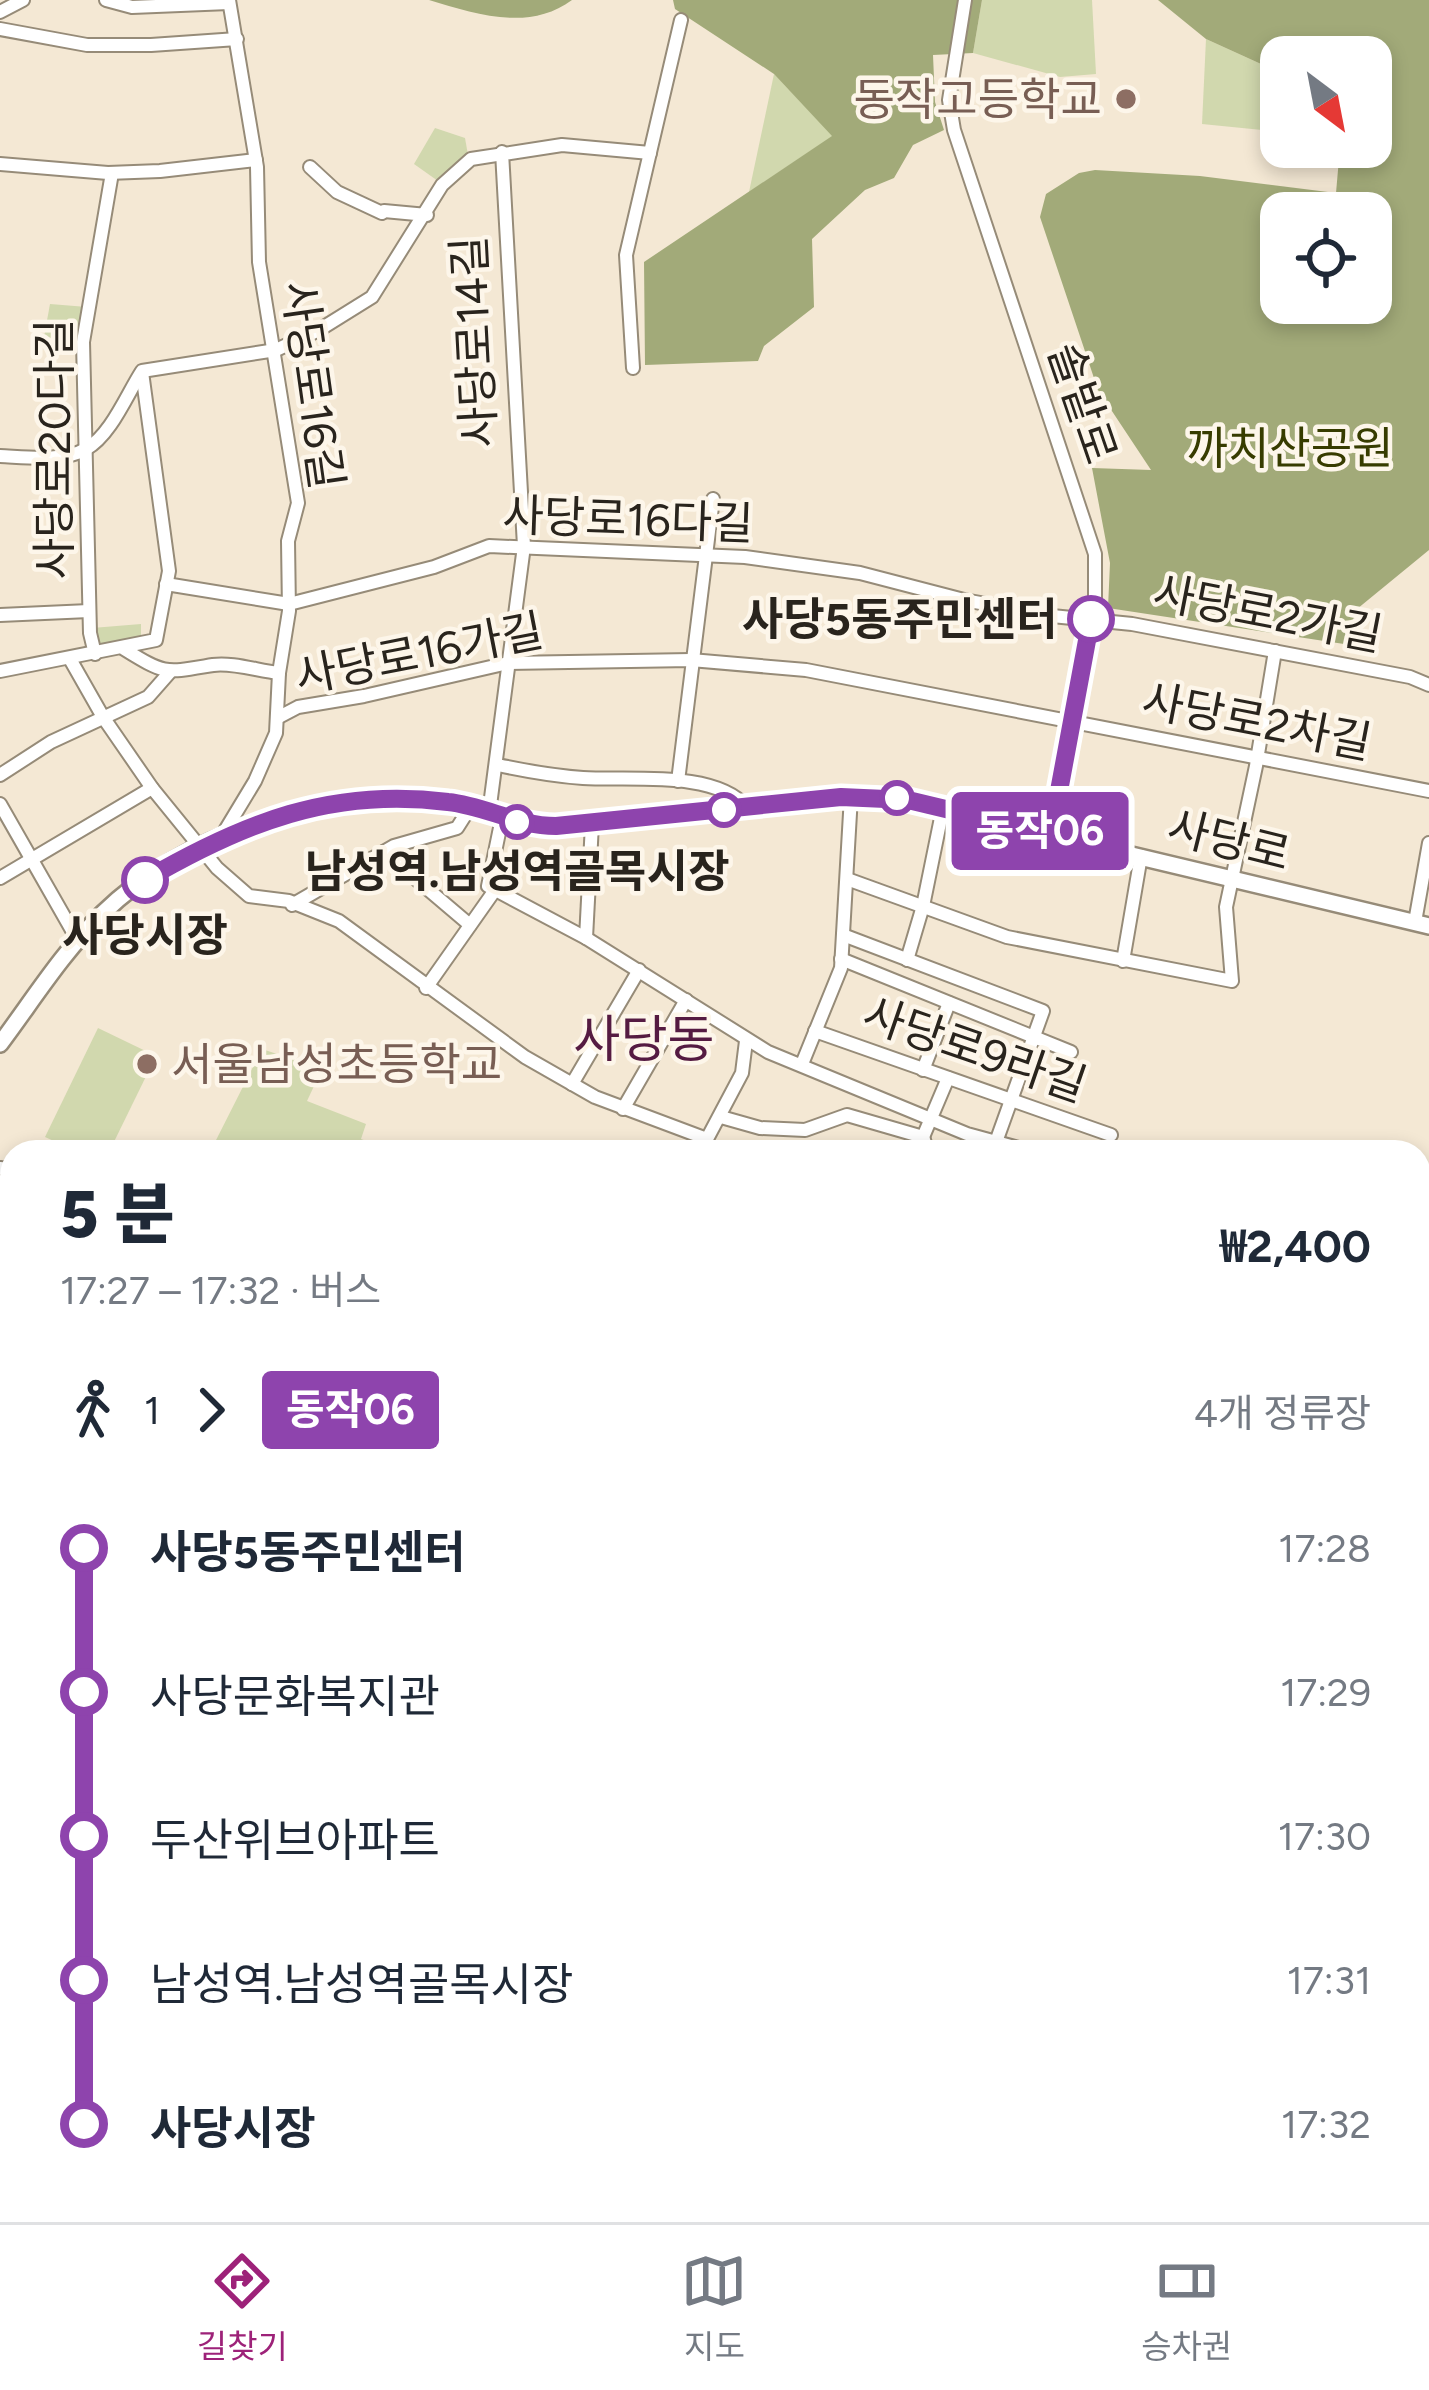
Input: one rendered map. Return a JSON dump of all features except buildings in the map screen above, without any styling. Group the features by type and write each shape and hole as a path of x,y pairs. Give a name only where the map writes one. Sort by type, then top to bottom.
{"main road":[{"name":"사당로","path":"0,1044 6,1026 77,939 120,897 201,848 265,819 339,804 417,800 471,806 542,826 884,796 1422,924"}],"street":[{"path":"0,12 23,0"},
{"path":"106,0 132,7 229,2"},
{"name":"솔밭로","path":"965,0 949,100 953,130 1089,532 1096,575 1051,834"},
{"name":"사당로16길","path":"220,839 255,781 276,733 289,604 288,542 298,503 259,262 256,160 229,2"},
{"path":"633,368 626,255 682,20"},
{"path":"0,29 87,45 237,39"},
{"path":"0,456 37,458 85,451 101,435 142,371 276,350 372,297 448,178 471,159 562,145 650,153"},
{"name":"사당로14길","path":"495,890 488,886 498,765 524,546 502,152"},
{"path":"0,164 112,172 256,160"},
{"path":"310,167 337,192 383,212 427,215"},
{"name":"사당로20다길","path":"95,654 89,611 83,342 112,172"},
{"path":"0,671 156,640 166,584 166,542 142,371"},
{"path":"678,781 713,499"},
{"name":"사당로16다길","path":"166,584 289,604 434,567 489,545 524,546 706,555 860,574 964,600 1091,619"},
{"path":"0,615 89,611"},
{"name":"사당로2가길","path":"1091,619 1410,677 1429,686"},
{"path":"124,649 170,672 188,673 214,664 279,673"},
{"path":"847,879 1007,937 1232,981 1226,907 1274,651"},
{"path":"70,659 152,788 201,848 249,896 289,901 339,920 525,1057 572,1084 623,1109 707,1139 742,1073 746,1041"},
{"name":"사당로16가길","path":"279,717 298,707 508,663 691,660 806,670 1072,722"},
{"path":"0,775 51,742 148,697 170,672"},
{"name":"사당로2차길","path":"1072,722 1429,791"},
{"path":"498,765 582,778 678,781 721,788 746,807"},
{"path":"0,878 152,788"},
{"path":"802,1064 842,959 851,796"},
{"path":"0,804 77,939"},
{"path":"292,905 384,852 458,828 471,806"},
{"path":"908,960 943,808"},
{"path":"586,938 592,824"},
{"path":"1422,924 1429,843"},
{"path":"384,852 470,925"},
{"path":"1123,961 1141,856"},
{"path":"427,988 495,890 586,938 746,1041 802,1064 808,1072 990,1140"},
{"path":"843,935 1042,1012 997,1140"},
{"path":"842,959 1070,1052"},
{"path":"572,1084 639,970"},
{"path":"623,1109 686,1000"},
{"path":"923,1070 950,1003"},
{"name":"사당로9라길","path":"815,1031 1111,1135"},
{"path":"924,1140 948,1078"},
{"path":"718,1121 806,1130 847,1115 923,1137"}],"green space":[{"path":"429,0 572,0 555,10 520,18 484,15"},
{"path":"673,0 982,0 973,53 933,55 935,102 944,130 913,145 894,178 865,190 812,239 814,307 764,346 758,361 645,365 644,262 832,136 774,74 675,9"},
{"path":"982,0 1092,0 1096,74 1060,77 973,53"},
{"name":"까치산공원","path":"1158,0 1429,0 1429,550 1357,609 1344,644 1108,608 1110,563 1092,468 1151,470 1098,390 1040,217 1046,194 1079,173 1095,170 1200,176 1328,192 1260,192 1260,324 1392,324 1392,192 1336,192 1338,168 1392,168 1392,36 1260,36 1260,63 1206,39"},
{"path":"1206,39 1260,63 1260,130 1202,124"},
{"path":"774,74 833,136 749,192"},
{"path":"435,128 465,138 468,155 438,181 414,164"},
{"path":"50,304 87,307 81,341 44,337"},
{"path":"141,624 141,639 99,648 92,628"},
{"path":"98,1028 156,1056 115,1140 45,1137"},
{"path":"262,1049 322,1069 307,1101 366,1124 364,1140 216,1140"}],"bus line":[{"name":"동작06","path":"145,880 265,819 339,804 417,800 446,801 515,822 556,826 884,796 1051,834 1091,619"}],"place":[{"name":"동작고등학교","path":"1126,99"},
{"name":"사당5동주민센터","path":"1091,619"},
{"name":"남성역.남성역골목시장","path":"517,822"},
{"name":"사당시장","path":"145,880"},
{"name":"서울남성초등학교","path":"147,1064"}],"district":[{"name":"사당동","path":"644,1039"}]}
